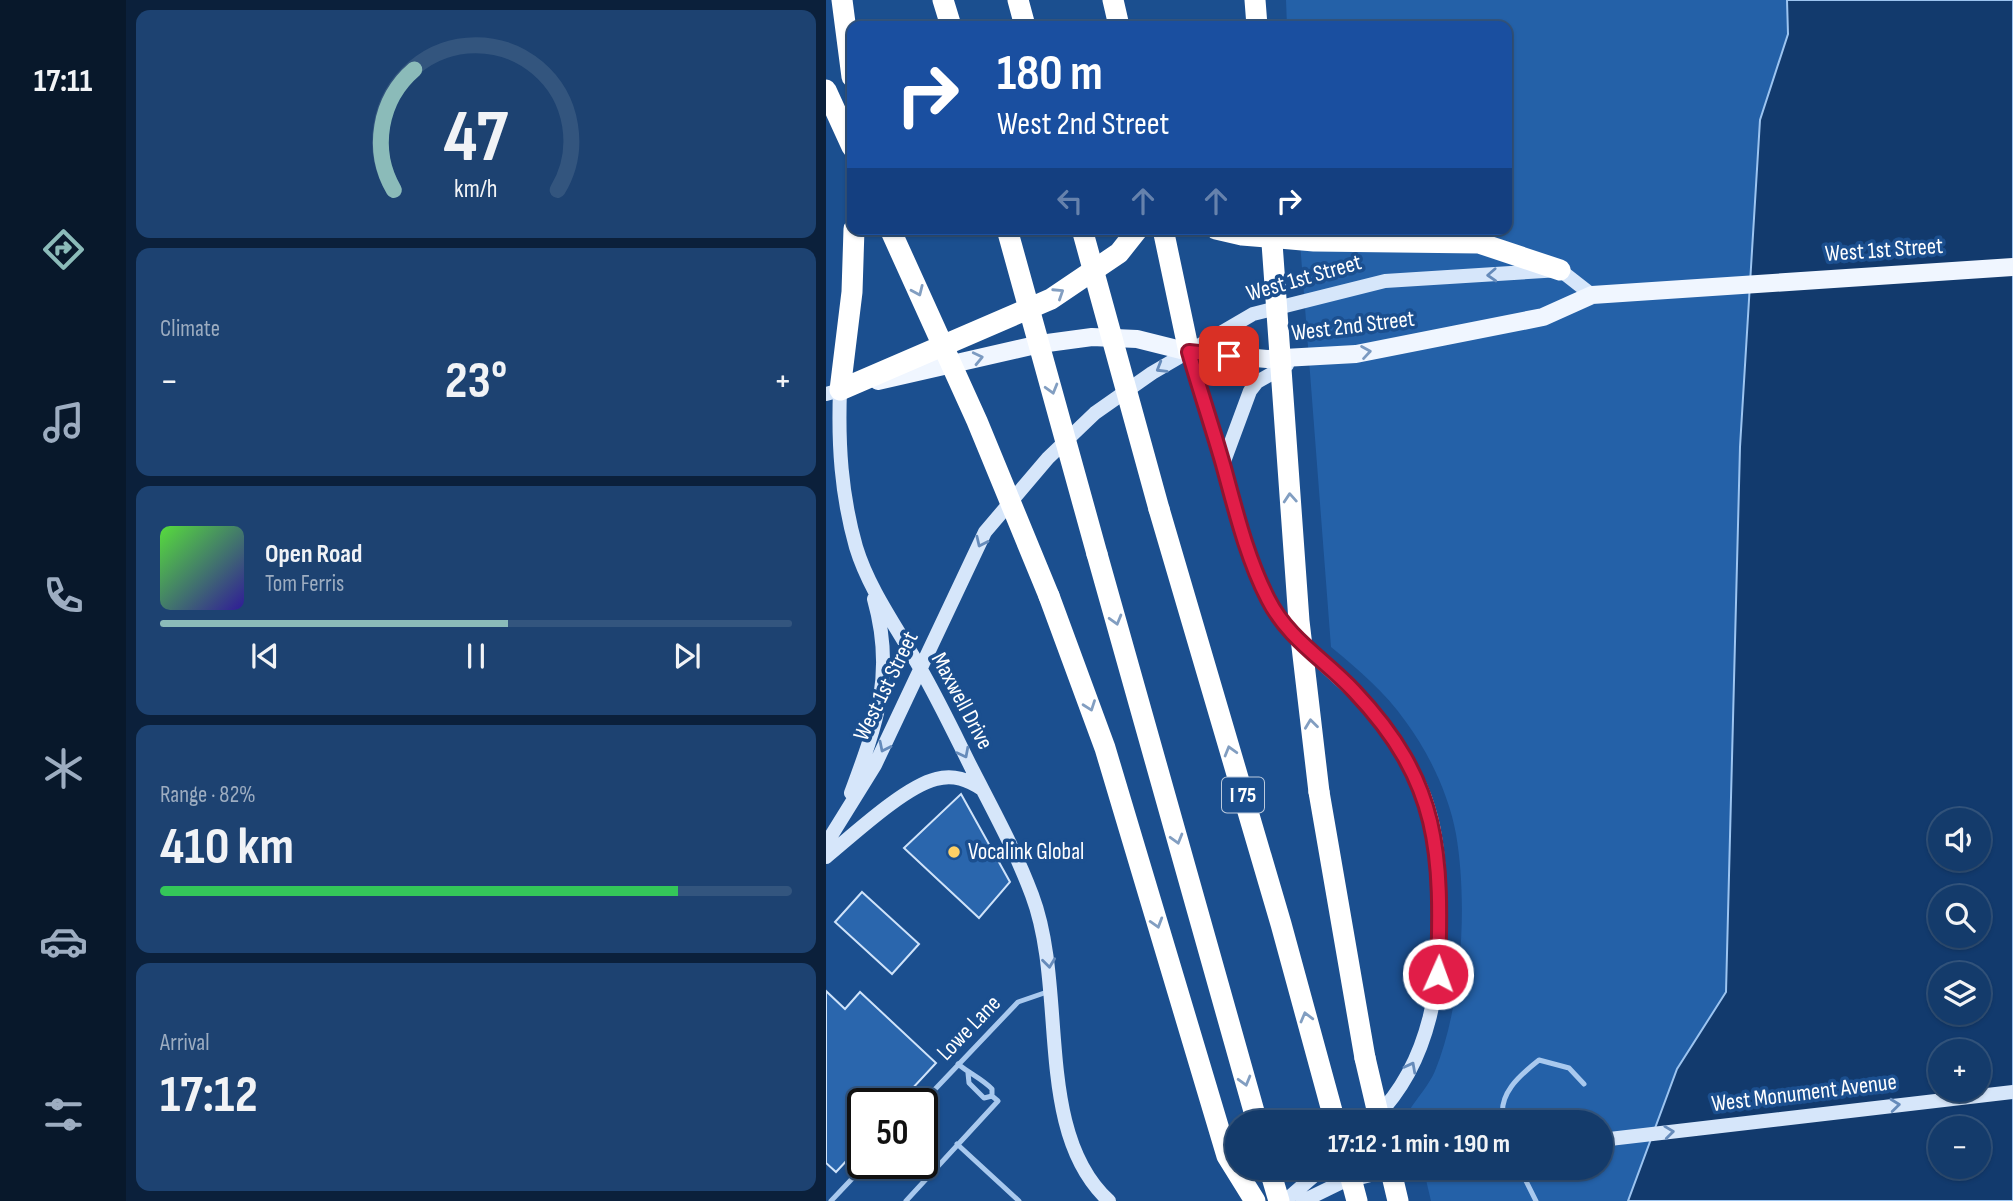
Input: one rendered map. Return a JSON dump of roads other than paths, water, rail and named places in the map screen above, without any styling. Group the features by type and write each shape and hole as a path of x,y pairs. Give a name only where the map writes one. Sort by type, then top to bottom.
{"highway":[{"path":"842,0 847,39"},
{"path":"943,0 949,21"},
{"path":"1018,0 1024,21"},
{"path":"1113,0 1118,21"},
{"path":"1255,0 1256,21"},
{"path":"826,89 847,136"},
{"path":"833,392 852,292 854,235"},
{"path":"893,235 977,421 1049,596 1105,748 1227,1156 1255,1201"},
{"path":"1009,235 1254,1110"},
{"name":"I 75","path":"1084,235 1159,509 1281,924 1332,1110"},
{"path":"833,392 1051,299 1119,253 1133,235"},
{"path":"1164,235 1189,352"},
{"path":"1242,235 1314,242 1479,243 1560,270"},
{"path":"1270,235 1299,621 1319,792 1365,1058 1377,1110"},
{"path":"1273,1180 1279,1201"},
{"path":"1351,1180 1357,1201"},
{"path":"1393,1180 1398,1201"}],"main road":[{"name":"West 1st Street","path":"1592,295 2013,267"},
{"name":"West 1st Street","path":"826,844 875,765 922,671 985,531 1048,458 1095,413 1253,314 1385,281 1560,270"},
{"path":"1560,270 1592,295"},
{"name":"West 2nd Street","path":"833,392 1040,344 1092,337 1137,339 1189,352 1267,359 1408,346 1543,317 1592,295"},
{"path":"1189,352 1237,516 1268,600 1293,637 1353,689 1384,726 1409,763 1428,806 1438,856 1438,974 1431,1017 1419,1051 1395,1099 1384,1110"},
{"path":"1223,465 1250,391 1257,382 1298,358"},
{"name":"Maxwell Drive","path":"833,392 841,475 857,548 868,577 922,671 983,790 1032,895 1046,938 1063,1120 1081,1167 1109,1201"},
{"path":"838,827 864,757 884,684 885,648 868,577"},
{"path":"826,857 882,812 935,779 967,780 983,790"},
{"name":"West Monument Avenue","path":"1613,1139 2013,1092"},
{"path":"1285,1201 1309,1180"},
{"path":"1303,1201 1348,1180"}],"lane":[{"name":"Lowe Lane","path":"936,1088 1018,1003 1032,995 1052,990"},
{"path":"1504,1110 1504,1098 1518,1077 1539,1060 1569,1068 1584,1084"},
{"path":"958,1064 968,1073 977,1074 992,1089 992,1096"},
{"path":"968,1073 969,1083 984,1098 992,1096"},
{"path":"906,1201 998,1101 992,1096"},
{"path":"957,1144 1019,1201"},
{"path":"831,1201 852,1179"},
{"path":"1525,1180 1535,1201"}],"place":[{"name":"Vocalink Global","path":"954,852"}]}
